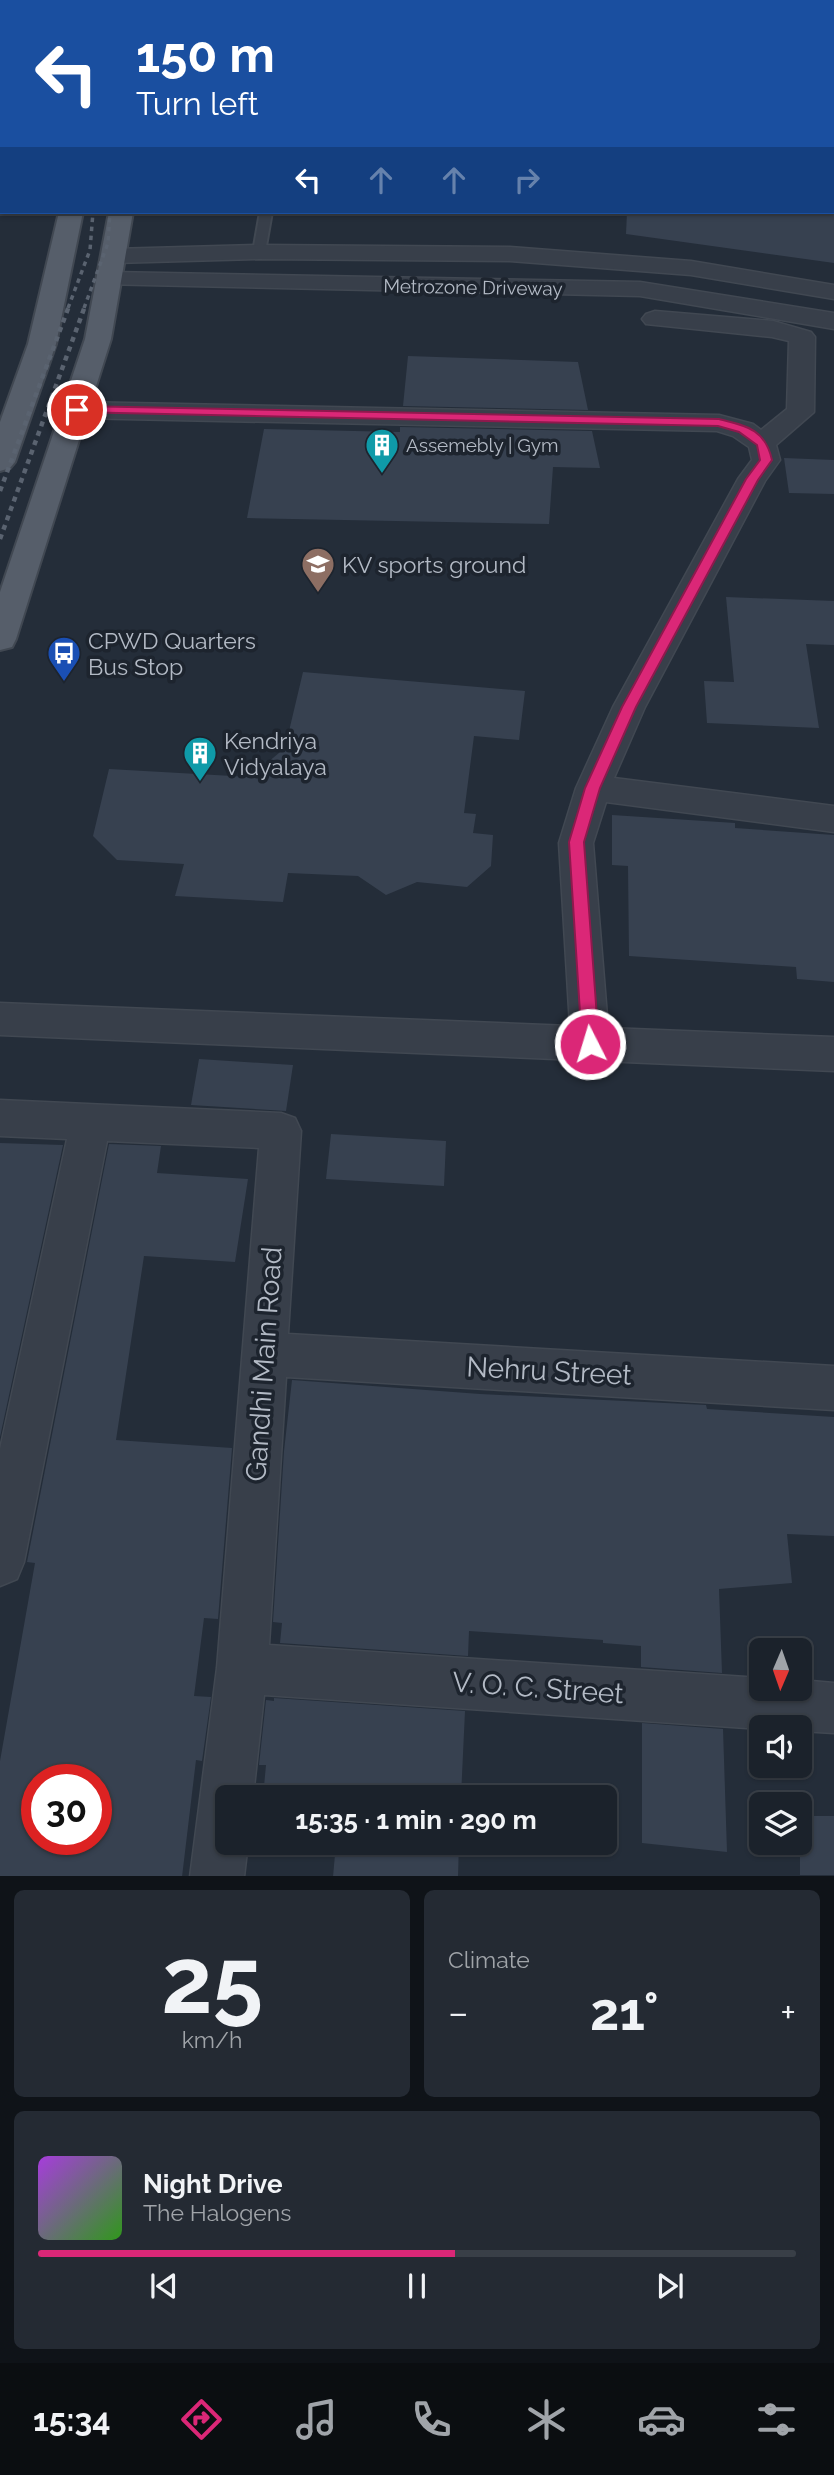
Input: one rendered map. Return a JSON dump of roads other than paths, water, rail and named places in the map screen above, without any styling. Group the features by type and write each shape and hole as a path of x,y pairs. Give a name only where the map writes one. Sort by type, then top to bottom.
{"main road":[{"path":"0,462 42,344 71,214"},
{"path":"0,639 98,339 121,214"}],"street":[{"path":"112,268 259,252 510,254 691,268 810,288 833,281"},
{"name":"Metrozone Driveway","path":"112,268 640,289 834,321"},
{"path":"655,319 773,329 802,337 800,412 762,443"},
{"path":"77,410 719,423 743,430 762,443 766,460 752,479 629,707 593,788 576,842 590,1044"},
{"path":"593,788 834,819"},
{"path":"0,1019 834,1054"},
{"name":"Gandhi Main Road","path":"0,1118 281,1131 242,1668 217,1876"},
{"path":"0,1562 90,1123"},
{"name":"Nehru Street","path":"264,1354 834,1388"},
{"name":"V. O. C. Street","path":"242,1668 834,1708"}],"lane":[{"path":"259,252 265,214"}],"railway":[{"path":"68,308 90,250 93,214"},
{"path":"84,308 108,243 110,214"},
{"path":"0,491 69,306"},
{"path":"0,539 85,306"}],"place":[{"name":"Assemebly | Gym","path":"382,475"},
{"name":"KV sports ground","path":"318,594"},
{"name":"CPWD Quarters Bus Stop","path":"64,683"},
{"name":"Kendriya Vidyalaya","path":"200,783"}]}
